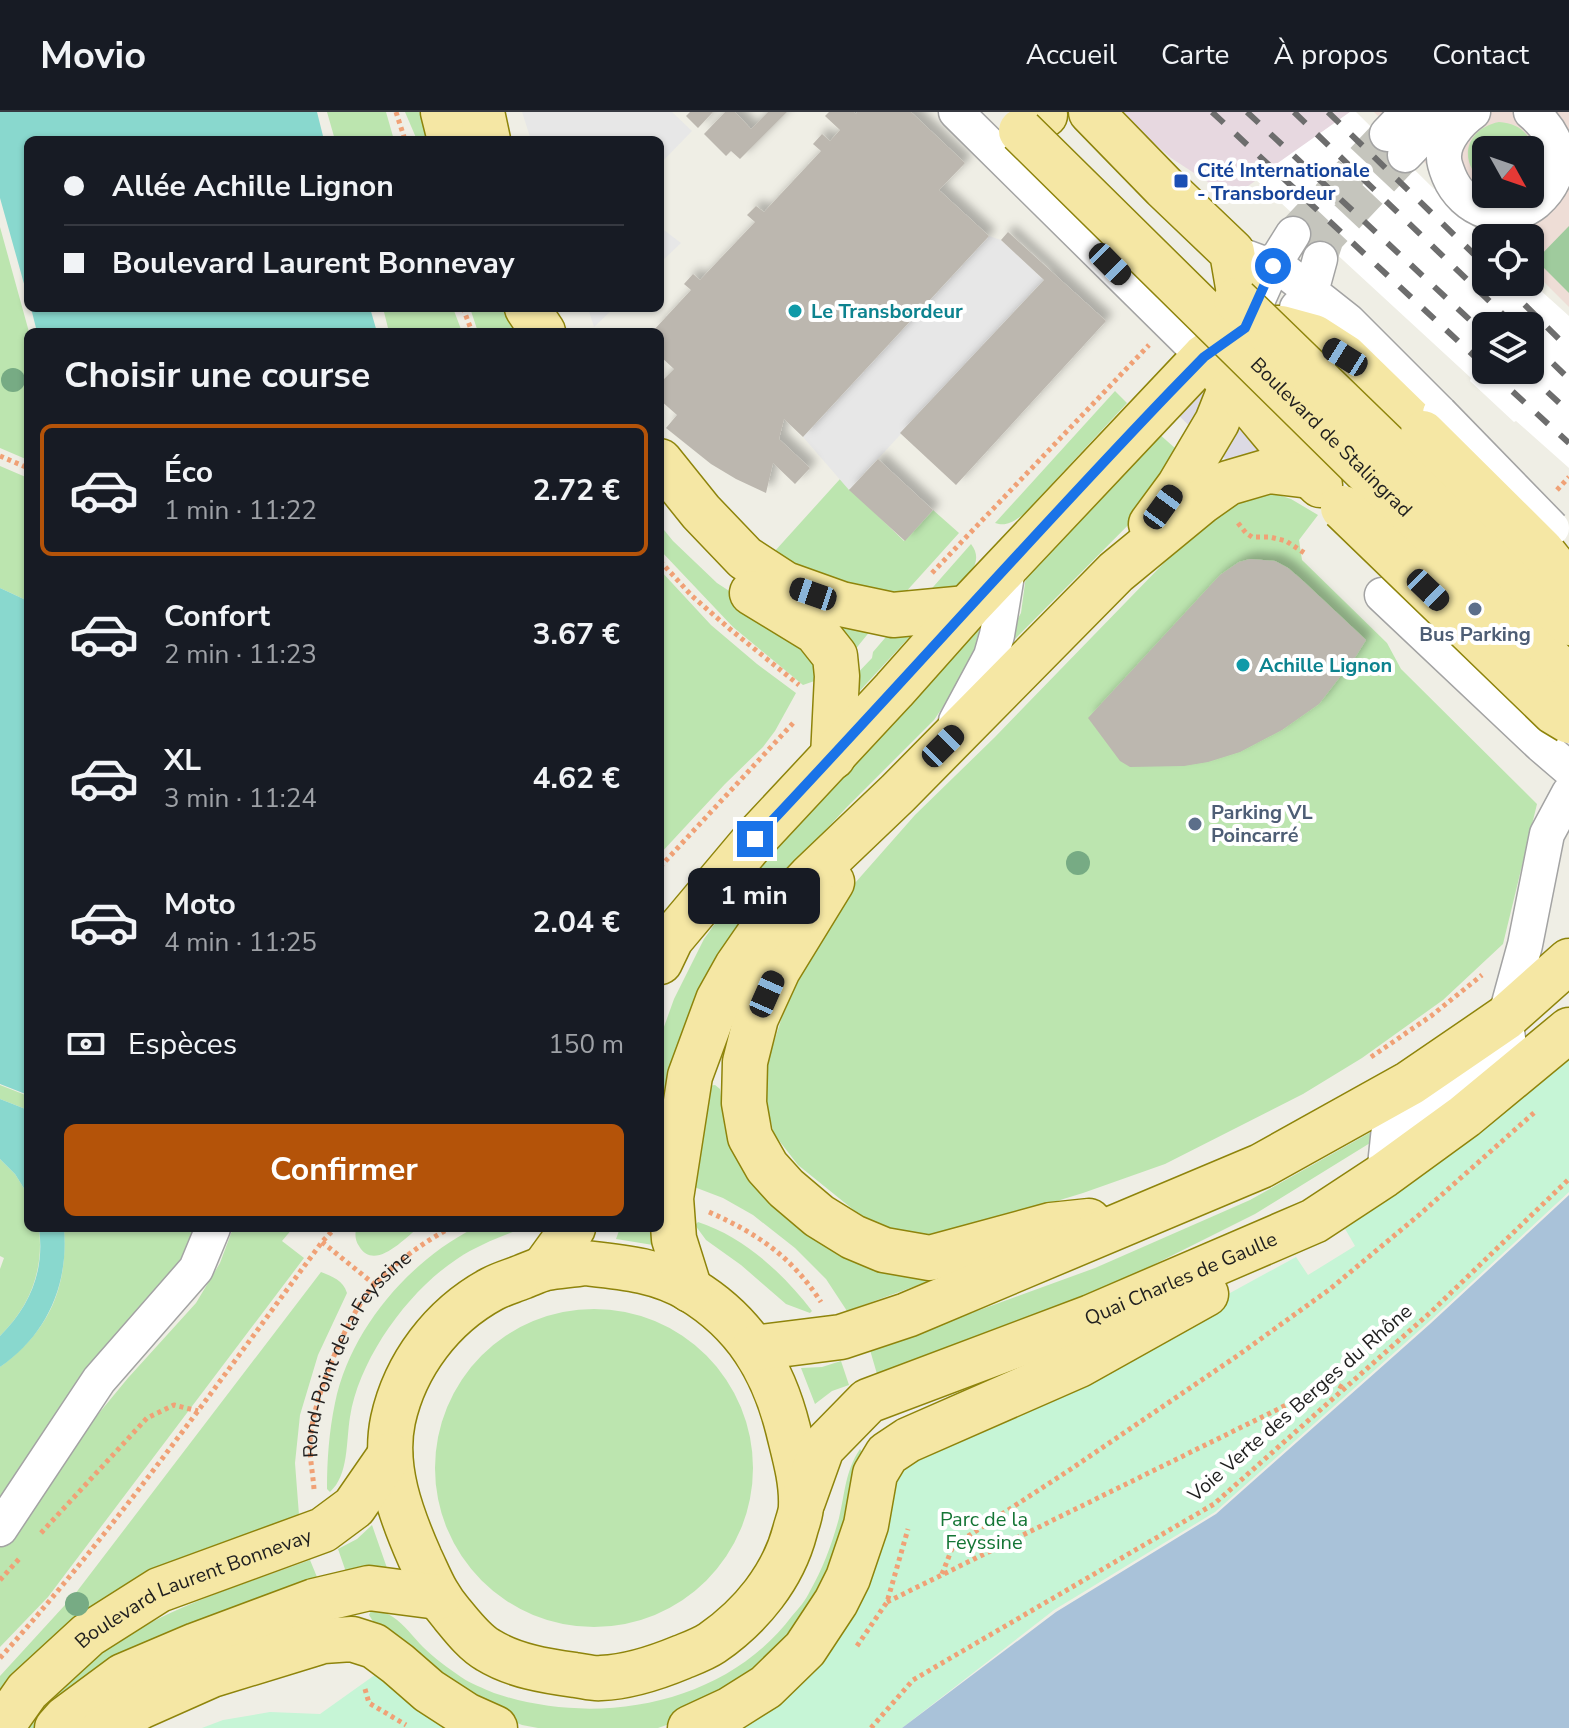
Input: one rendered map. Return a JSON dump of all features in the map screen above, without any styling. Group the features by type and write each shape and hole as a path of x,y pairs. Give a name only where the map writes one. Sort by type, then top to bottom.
{"main road":[{"path":"445,112 449,136"},
{"path":"482,112 487,136"},
{"path":"1091,112 1232,252 1263,328"},
{"name":"Boulevard de Stalingrad","path":"1027,117 1569,623"},
{"name":"Boulevard de Stalingrad","path":"1027,117 1569,679"},
{"path":"664,954 671,939 755,839 1009,563 1263,328"},
{"path":"1263,328 1314,337 1431,423 1569,585"},
{"path":"1218,370 1310,476 1554,712 1560,727"},
{"path":"1116,572 1179,486 1217,422 1218,370"},
{"path":"664,466 701,512 745,558 785,584 841,604 893,615 967,608"},
{"path":"690,1290 674,1239 671,1198 690,1076 718,1000 766,924 1116,572 1201,502 1228,483 1269,471 1310,476"},
{"path":"664,506 717,566 749,592 816,632 829,647 835,656 837,676 833,757"},
{"path":"898,793 826,890 778,970 756,1018 745,1062 744,1103 750,1137 767,1167 819,1216 853,1237 884,1250 930,1258 1051,1225 1144,1216"},
{"path":"754,1348 841,1337 894,1319 1261,1166 1410,1083 1505,1018 1569,961"},
{"name":"Quai Charles de Gaulle","path":"801,1507 822,1448 868,1401 1091,1317 1314,1221 1465,1116 1569,1030"},
{"path":"690,1728 731,1709 766,1687 805,1649 848,1578 861,1540 875,1474 887,1454 908,1440 1093,1358 1201,1297 1314,1221"},
{"path":"544,1268 570,1232"},
{"path":"585,1263 631,1268 663,1277 690,1290 718,1309 741,1331 771,1375 784,1412 797,1461 801,1507 791,1544 775,1580 744,1617 710,1645 670,1662 632,1673 599,1679 520,1664 487,1650 438,1597 399,1507 389,1441 394,1416 420,1356 439,1330 465,1306 494,1288 544,1268 585,1263"},
{"name":"Boulevard Laurent Bonnevay","path":"1,1728 27,1691 88,1635 159,1590 323,1530 354,1507 390,1455"},
{"path":"57,1728 123,1676 314,1601 369,1588 438,1597"},
{"path":"104,1728 140,1707 212,1675 323,1641 352,1639 374,1646 429,1691 466,1715 495,1728"}],"lane":[{"path":"956,112 1218,370"},
{"path":"1412,140 1446,112"},
{"path":"1412,140 1446,147 1455,129 1473,112"},
{"path":"1412,140 1474,207 1502,214 1516,212 1530,207 1541,198 1555,173 1556,145 1542,121 1531,112"},
{"path":"1263,328 1273,266 1293,234"},
{"path":"1232,252 1286,272 1348,321 1431,423 1552,528 1569,552"},
{"path":"1263,328 1311,292 1320,259"},
{"path":"943,746 991,656 1009,563"},
{"path":"1382,595 1560,727 1569,769"},
{"path":"1384,1175 1389,1128 1509,1045 1505,1018 1525,945 1547,834 1569,793"},
{"path":"0,1529 99,1380 196,1269 211,1232"}],"path":[{"path":"396,112 404,136"},
{"path":"0,456 24,466"},
{"path":"1235,519 1252,537 1286,541 1306,554"},
{"path":"1370,1058 1525,945"},
{"path":"942,1574 953,1546 1161,1408 1330,1289 1537,1110"},
{"name":"Voie Verte des Berges du Rhône","path":"871,1728 913,1680 1214,1504 1432,1311 1569,1179"},
{"path":"701,1208 744,1228 778,1252 809,1283 823,1304"},
{"path":"0,1658 100,1540 331,1232"},
{"name":"Rond-Point de la Feyssine","path":"314,1490 309,1444 316,1405 331,1361 353,1316 374,1284 444,1232"},
{"path":"322,1242 374,1284"},
{"path":"836,1602 887,1602 1333,1382 1345,1389"},
{"path":"40,1535 147,1418 174,1405 198,1411"},
{"path":"0,1580 20,1557"}],"shaded area":[{"path":"0,112 317,112 323,136 24,136 24,284 0,198"},
{"path":"522,112 672,112 692,131 664,160 664,136 530,136"},
{"path":"1114,112 1350,112 1244,189 1231,189 1214,186 1171,158"},
{"path":"1374,112 1569,112 1569,307 1544,282 1544,224 1486,224"},
{"path":"664,230 681,243 664,259"},
{"path":"989,236 1001,240 1044,280 849,490 803,437"},
{"path":"32,312 371,312 376,328 36,328"},
{"path":"589,312 610,312 594,327"},
{"path":"1214,376 1199,435 1175,412"},
{"path":"1234,404 1272,448 1235,468 1214,448"},
{"path":"0,588 24,599 24,1093 0,1084"},
{"path":"0,1099 24,1108 24,1189 0,1159"},
{"path":"1569,1195 1569,1728 902,1728 1056,1612 1216,1514 1430,1324"},
{"path":"39,1232 64,1232 63,1269 58,1288 52,1306 31,1340 0,1367 0,1336 20,1313 33,1287 40,1259"}],"green space":[{"path":"327,112 386,112 393,136 334,136"},
{"path":"405,112 431,112 439,136 415,136"},
{"path":"1499,122 1509,124 1527,136 1475,136 1487,126"},
{"path":"1472,139 1472,168 1468,157"},
{"path":"1569,226 1569,293 1544,268 1544,252"},
{"path":"0,227 28,328 24,328 24,458 0,448"},
{"path":"384,312 454,312 460,328 388,328"},
{"path":"471,312 514,312 524,328 477,328"},
{"path":"1115,391 1127,403 1024,514 1007,524 995,523"},
{"path":"1158,433 1185,457 1158,495 1006,648 1005,641 1021,613 1026,576"},
{"path":"0,466 24,476 24,599 0,588"},
{"path":"840,479 904,541 933,510 959,533 894,605 765,562"},
{"path":"1270,492 1291,499 1318,515 1299,540 1302,560 1387,643 1401,669 1537,804 1503,944 1443,1000 1362,1058 1303,1094 1165,1164 962,1230 925,1237 871,1224 798,1165 774,1134 766,1103 766,1067 782,1017 808,959 855,883 915,815 1195,531 1230,507"},
{"path":"664,530 717,583 772,619 790,627 823,678 803,685 733,627 664,554"},
{"path":"971,544 976,554 975,564 969,573 950,589 919,603"},
{"path":"664,574 711,625 796,693 763,747 664,850"},
{"path":"839,615 875,625 854,651 831,627"},
{"path":"987,618 971,666 934,720 846,808 759,902 664,1151 664,1027 674,999 704,939 742,886"},
{"path":"897,624 914,632 855,696 850,681"},
{"name":"Parc de la Feyssine","path":"1569,1058 1569,1192 1431,1320 1215,1512 1054,1610 902,1728 714,1728 782,1686 892,1468 1093,1368 1296,1257 1308,1275 1355,1246 1344,1227 1460,1146"},
{"path":"0,1085 24,1094 24,1108 0,1099"},
{"path":"715,1085 720,1089 725,1129 744,1172 808,1228 943,1276 847,1311 826,1279 795,1248 753,1215 723,1198 689,1185 709,1086"},
{"path":"1380,1127 1383,1135 1255,1214 1121,1281 1015,1324 877,1374 870,1350 1095,1268 1250,1200"},
{"path":"0,1159 24,1189 24,1232 39,1232 40,1244 33,1287 19,1313 0,1336 0,1269 4,1258 0,1256"},
{"path":"698,1222 747,1247 788,1283 812,1311 810,1313 786,1304 706,1240 695,1225"},
{"path":"64,1232 195,1232 182,1263 0,1507 0,1367 31,1339 43,1323 58,1289"},
{"path":"232,1232 290,1232 282,1241 304,1258 48,1597 0,1647 0,1545 52,1470 128,1378 196,1303 220,1263"},
{"path":"356,1232 413,1232 389,1251 373,1256 365,1253"},
{"path":"467,1232 513,1232 457,1259 421,1289 388,1328 355,1395 344,1467 330,1492 327,1489 327,1467 333,1414 354,1350 385,1301 427,1259"},
{"path":"619,1232 651,1232 653,1245 616,1239"},
{"path":"321,1272 340,1282 347,1293 318,1355 300,1415 295,1463 299,1515 161,1566 110,1595 58,1632 28,1661 0,1695 0,1676 75,1594"},
{"path":"594,1309 625,1312 655,1321 695,1345 717,1367 741,1407 750,1437 753,1468 750,1499 741,1529 717,1569 695,1591 655,1615 625,1624 594,1627 563,1624 533,1615 493,1591 471,1569 447,1529 438,1499 435,1468 438,1437 447,1407 471,1367 493,1345 533,1321 563,1312"},
{"path":"841,1361 849,1385 832,1391 815,1404 801,1368 822,1367"},
{"path":"860,1449 862,1473 813,1622 695,1715 658,1728 538,1728 522,1725 460,1699 378,1629 369,1615 371,1611 376,1611 393,1617 432,1655 469,1682 494,1693 534,1703 575,1708 616,1707 656,1701 695,1689 732,1670 764,1646 804,1601 830,1546 848,1474"},
{"path":"372,1525 387,1568 346,1572 338,1549 357,1539"},
{"path":"310,1560 319,1582 41,1728 22,1728 77,1674 139,1629 201,1600"},
{"path":"386,1667 473,1728 202,1728 223,1720 270,1712 320,1714"}],"pier":[{"path":"1350,112 1356,112 1434,189 1437,187 1474,222 1472,296 1544,296 1544,294 1569,316 1569,468 1473,384 1544,384 1544,312 1472,312 1472,383 1471,378 1255,179"}],"building":[{"path":"690,112 713,112 698,128 686,116"},
{"path":"725,112 735,112 751,129 768,112 787,112 740,159 731,151 726,156 704,134"},
{"name":"Le Transbordeur","path":"829,112 911,112 965,163 939,190 989,236 803,437 784,419 779,439 810,468 795,484 773,463 766,493 711,464 666,428 677,415 664,404 664,379 674,369 664,360 664,328 656,328 691,290 684,284 693,274 700,280 755,222 747,215 756,206 764,212 821,151 813,144 822,134 830,141 840,130 825,116"},
{"path":"1008,232 1106,321 956,485 900,433 1044,280 1001,240"},
{"path":"878,459 933,510 905,541 849,490"},
{"name":"Achille Lignon","path":"1250,559 1275,561 1302,580 1366,640 1356,656 1319,704 1282,730 1240,752 1184,766 1130,767 1120,761 1088,718 1220,575 1239,562"}],"tunnel":[{"path":"1293,234 1387,134"},
{"path":"1320,259 1327,238 1405,155"}],"railway":[{"path":"1212,112 1472,354"},
{"path":"1247,112 1472,322"},
{"path":"1294,112 1501,312"},
{"path":"1328,112 1472,252"},
{"path":"1516,296 1569,349"},
{"path":"1544,355 1569,379"},
{"path":"1504,384 1569,443"},
{"path":"1539,384 1569,412"}],"place":[{"name":"Cité Internationale - Transbordeur","path":"1181,181"},
{"name":"Le Transbordeur","path":"795,311"},
{"name":"Bus Parking","path":"1475,609"},
{"name":"Achille Lignon","path":"1243,665"},
{"name":"Parking VL Poincarré","path":"1195,824"}],"route":[{"path":"755,839 1170,392 1204,357 1245,328 1273,266"}]}
